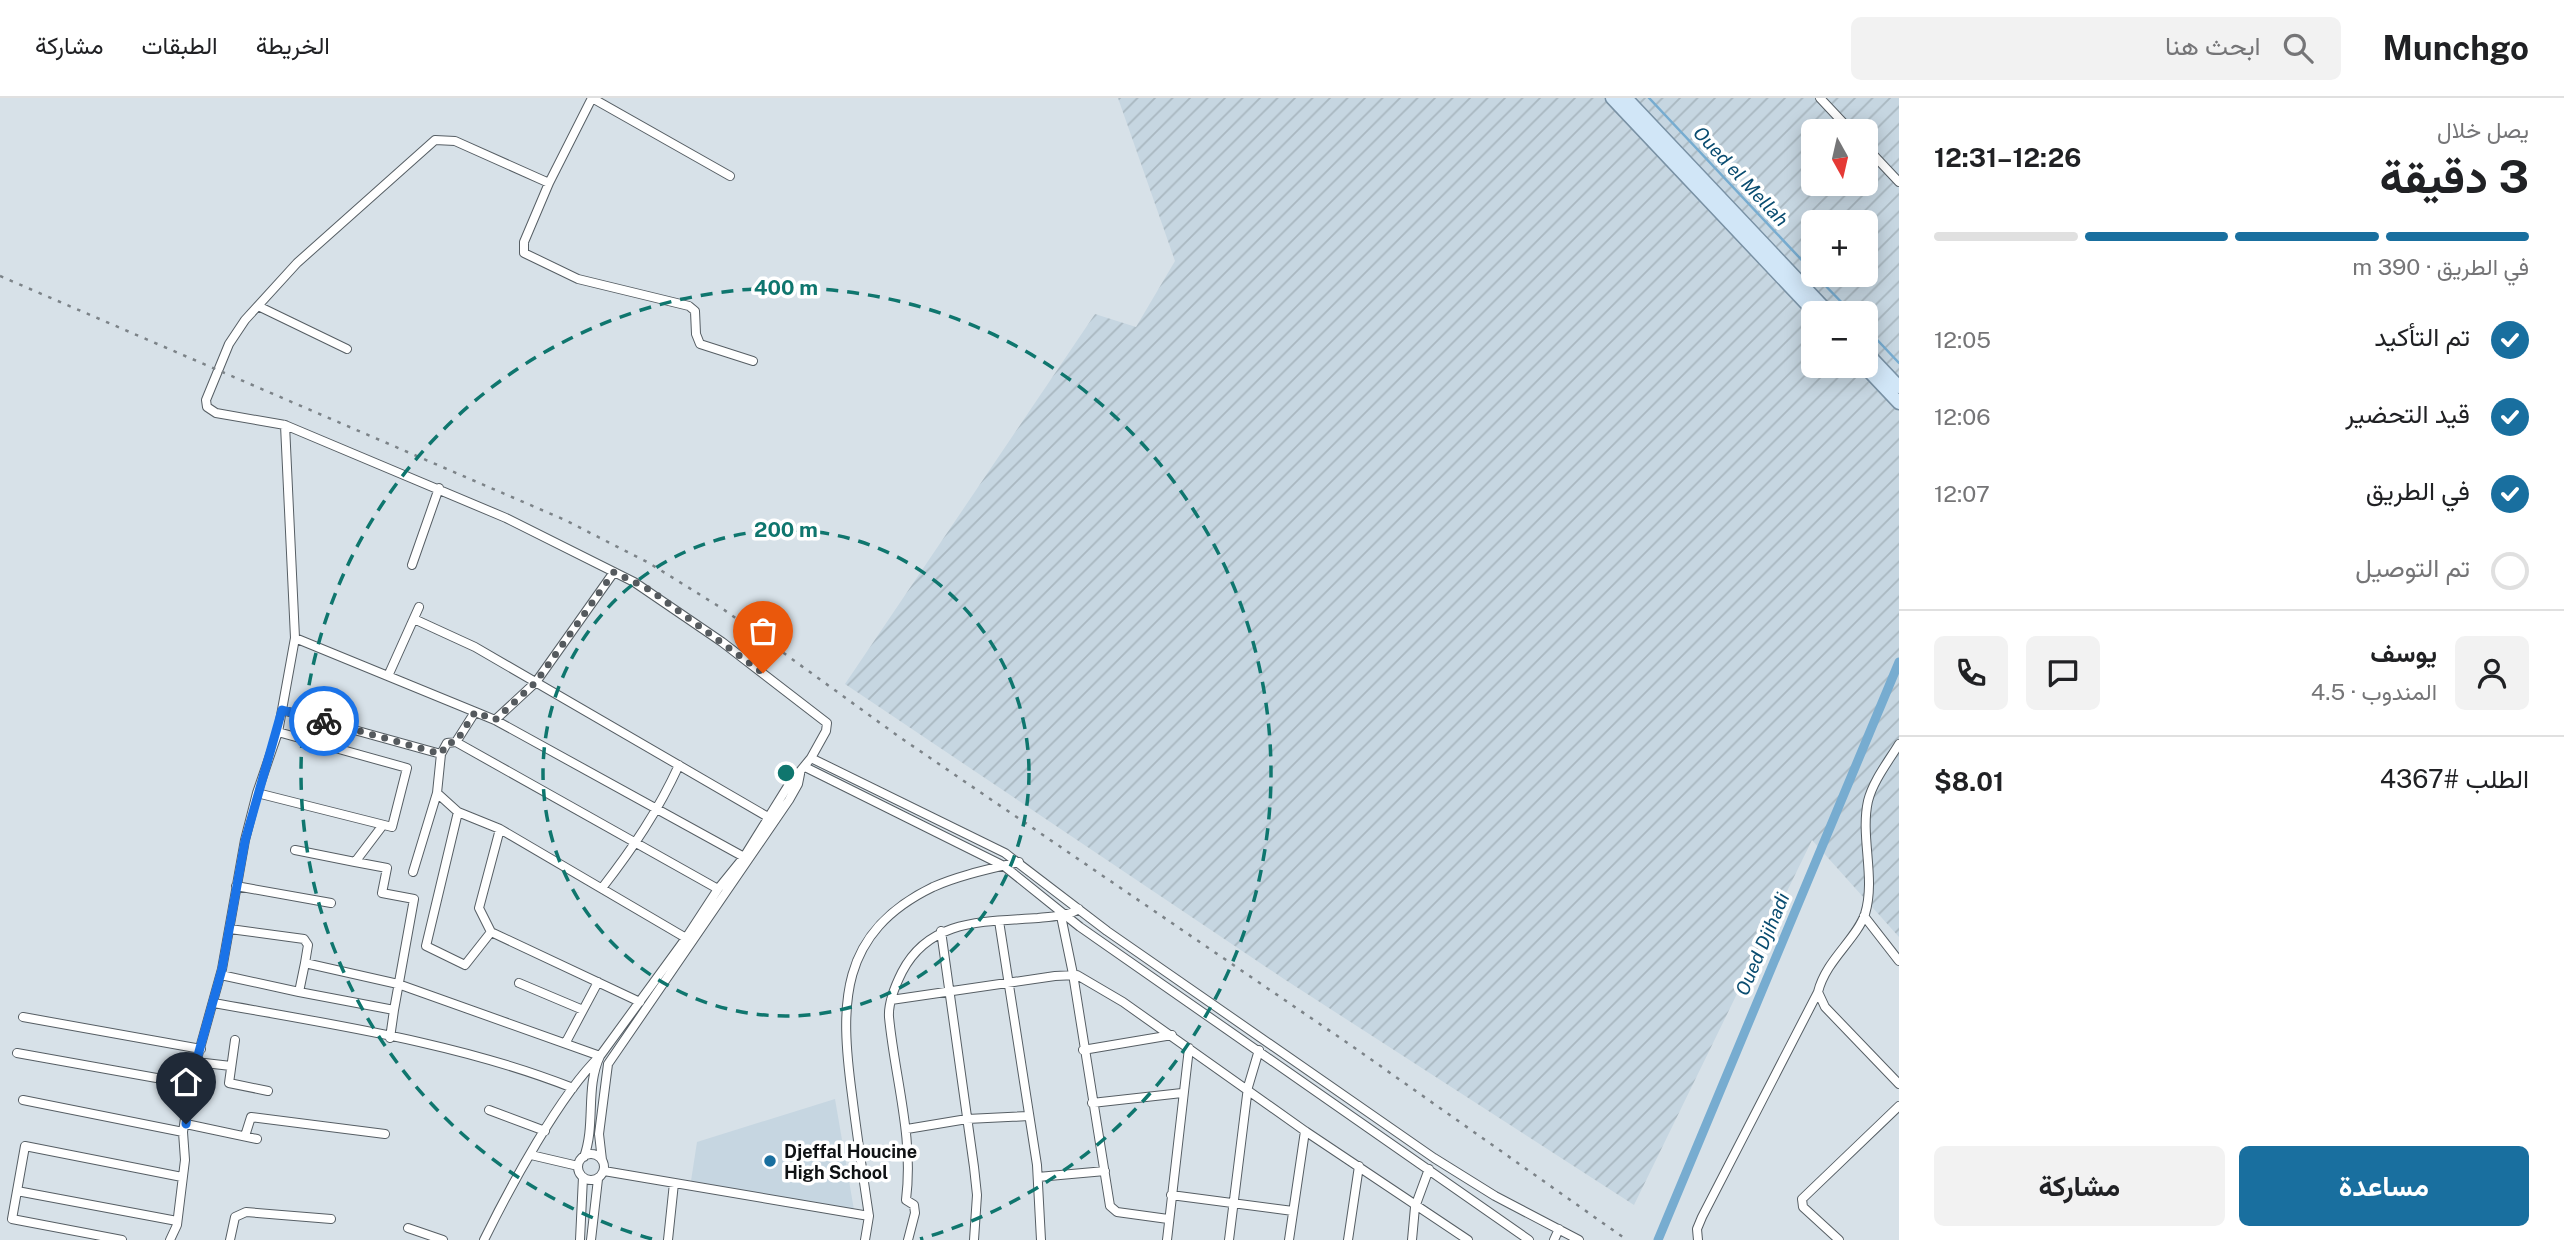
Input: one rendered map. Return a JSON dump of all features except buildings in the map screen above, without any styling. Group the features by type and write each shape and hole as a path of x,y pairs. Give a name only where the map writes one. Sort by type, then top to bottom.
{"main road":[{"path":"1612,98 1804,301"},
{"path":"1626,98 1818,301"},
{"path":"1878,365 1899,387"},
{"path":"1875,378 1899,403"}],"street":[{"path":"730,176 592,98 549,183 524,242 524,253 578,279 689,306 695,311 700,344 753,361"},
{"path":"1820,98 1840,119"},
{"path":"482,1240 573,1088 640,1002 811,758 827,729 825,721 650,590 439,488 285,425 216,413 207,407 206,400 234,334 258,306 297,263 435,140 455,141 549,183"},
{"path":"1878,160 1899,183"},
{"path":"258,306 347,349"},
{"path":"170,1240 177,1221 183,1177 190,1084 221,975 236,886 257,793 278,732 295,638 285,425"},
{"path":"412,565 439,488"},
{"path":"495,720 536,682 614,572"},
{"path":"388,676 419,607"},
{"path":"414,619 475,647 768,817"},
{"path":"295,638 495,720 559,758 659,808 744,857"},
{"path":"282,710 441,754"},
{"path":"456,742 475,712"},
{"path":"257,793 392,827 407,768 278,732"},
{"path":"413,872 437,793 441,754 447,743 456,742 718,889"},
{"path":"1698,1240 1697,1230 1702,1217 1818,992 1821,979 1864,916 1868,897 1868,801 1899,744"},
{"path":"811,758 968,833 1019,862 1079,909 1262,1040 1434,1158 1495,1196 1579,1240"},
{"path":"602,888 637,843 659,808 679,765"},
{"path":"802,771 1004,866 1063,916 1529,1240"},
{"path":"591,1240 598,1179 604,1171 599,1134 608,1064 789,800 799,784 802,771"},
{"path":"437,793 458,811 500,828 686,938"},
{"path":"458,811 426,947 466,965 491,932"},
{"path":"355,862 383,825"},
{"path":"500,828 479,908 491,932 640,1002"},
{"path":"295,850 387,868 382,893 414,898 390,1038"},
{"path":"865,1240 869,1216 845,1044 845,1005 849,982 870,937 902,906 947,881 1019,862"},
{"path":"236,886 331,903"},
{"path":"908,1240 915,1213 914,1205 906,1199 910,1167 907,1129 888,1007 896,983 914,951 941,931 963,924 1063,916 1079,909"},
{"path":"1063,916 1083,1050 1112,1209 1168,1219"},
{"path":"1864,916 1899,961"},
{"path":"999,921 1038,1177 1041,1240"},
{"path":"230,929 304,939 308,945 299,992"},
{"path":"941,931 977,1195 974,1240"},
{"path":"305,963 398,984 600,1056"},
{"path":"891,1000 1073,974 1094,983 1172,1035 1248,1087 1305,1131 1468,1240"},
{"path":"221,975 394,1010"},
{"path":"566,1042 598,982"},
{"path":"519,983 583,1010"},
{"path":"1818,992 1825,1007 1899,1084"},
{"path":"214,1003 472,1054 528,1070 573,1088"},
{"path":"23,1017 201,1049"},
{"path":"1083,1050 1172,1035"},
{"path":"1229,1240 1248,1087 1262,1040"},
{"path":"235,1041 229,1083 268,1091"},
{"path":"1167,1240 1189,1048"},
{"path":"17,1053 190,1084"},
{"path":"578,1166 584,1157 589,1138 593,1075 600,1056"},
{"path":"197,1062 232,1066"},
{"path":"1092,1103 1182,1093"},
{"path":"23,1100 257,1139"},
{"path":"1839,1240 1803,1207 1802,1199 1899,1106"},
{"path":"489,1110 545,1131"},
{"path":"907,1129 967,1119 1029,1116"},
{"path":"246,1136 251,1117 385,1135"},
{"path":"1289,1240 1305,1131"},
{"path":"122,1240 12,1219 25,1146 183,1177"},
{"path":"584,1157 594,1154 602,1160"},
{"path":"531,1155 578,1166"},
{"path":"1412,1240 1415,1207 1434,1158"},
{"path":"578,1166 583,1177 580,1240"},
{"path":"1348,1240 1359,1166"},
{"path":"604,1171 869,1216"},
{"path":"1038,1177 1105,1171"},
{"path":"583,1177 598,1179"},
{"path":"668,1240 674,1183"},
{"path":"17,1191 177,1221"},
{"path":"1171,1195 1293,1211"},
{"path":"230,1240 234,1217 246,1212 331,1219"},
{"path":"408,1228 443,1240"},
{"path":"1559,1229 1554,1240 1565,1240"}],"shaded area":[{"path":"1118,98 1899,98 1899,937 1812,840 1634,1205 1284,979 845,684 1095,314 1136,327 1175,261"},
{"name":"Djeffal Houcine High School","path":"835,1099 854,1210 691,1181 697,1142"}],"waterway":[{"name":"Oued el Mellah","path":"1649,98 1801,259"},
{"name":"Oued el Mellah","path":"1827,287 1840,301"},
{"name":"Oued el Mellah","path":"1878,341 1899,363"},
{"name":"Oued Djihadi","path":"1658,1240 1899,662"}],"railway":[{"path":"0,276 565,520 649,563 723,609 898,736 1352,1046 1627,1240"}],"way so far":[{"path":"324,721 441,754 447,743 456,742 475,712 495,720 536,682 614,572 650,590 763,673"}],"place":[{"name":"Djeffal Houcine High School","path":"770,1161"}],"route":[{"path":"186,1124 190,1084 222,969 245,841 263,771 278,732 282,710 324,721"}]}
